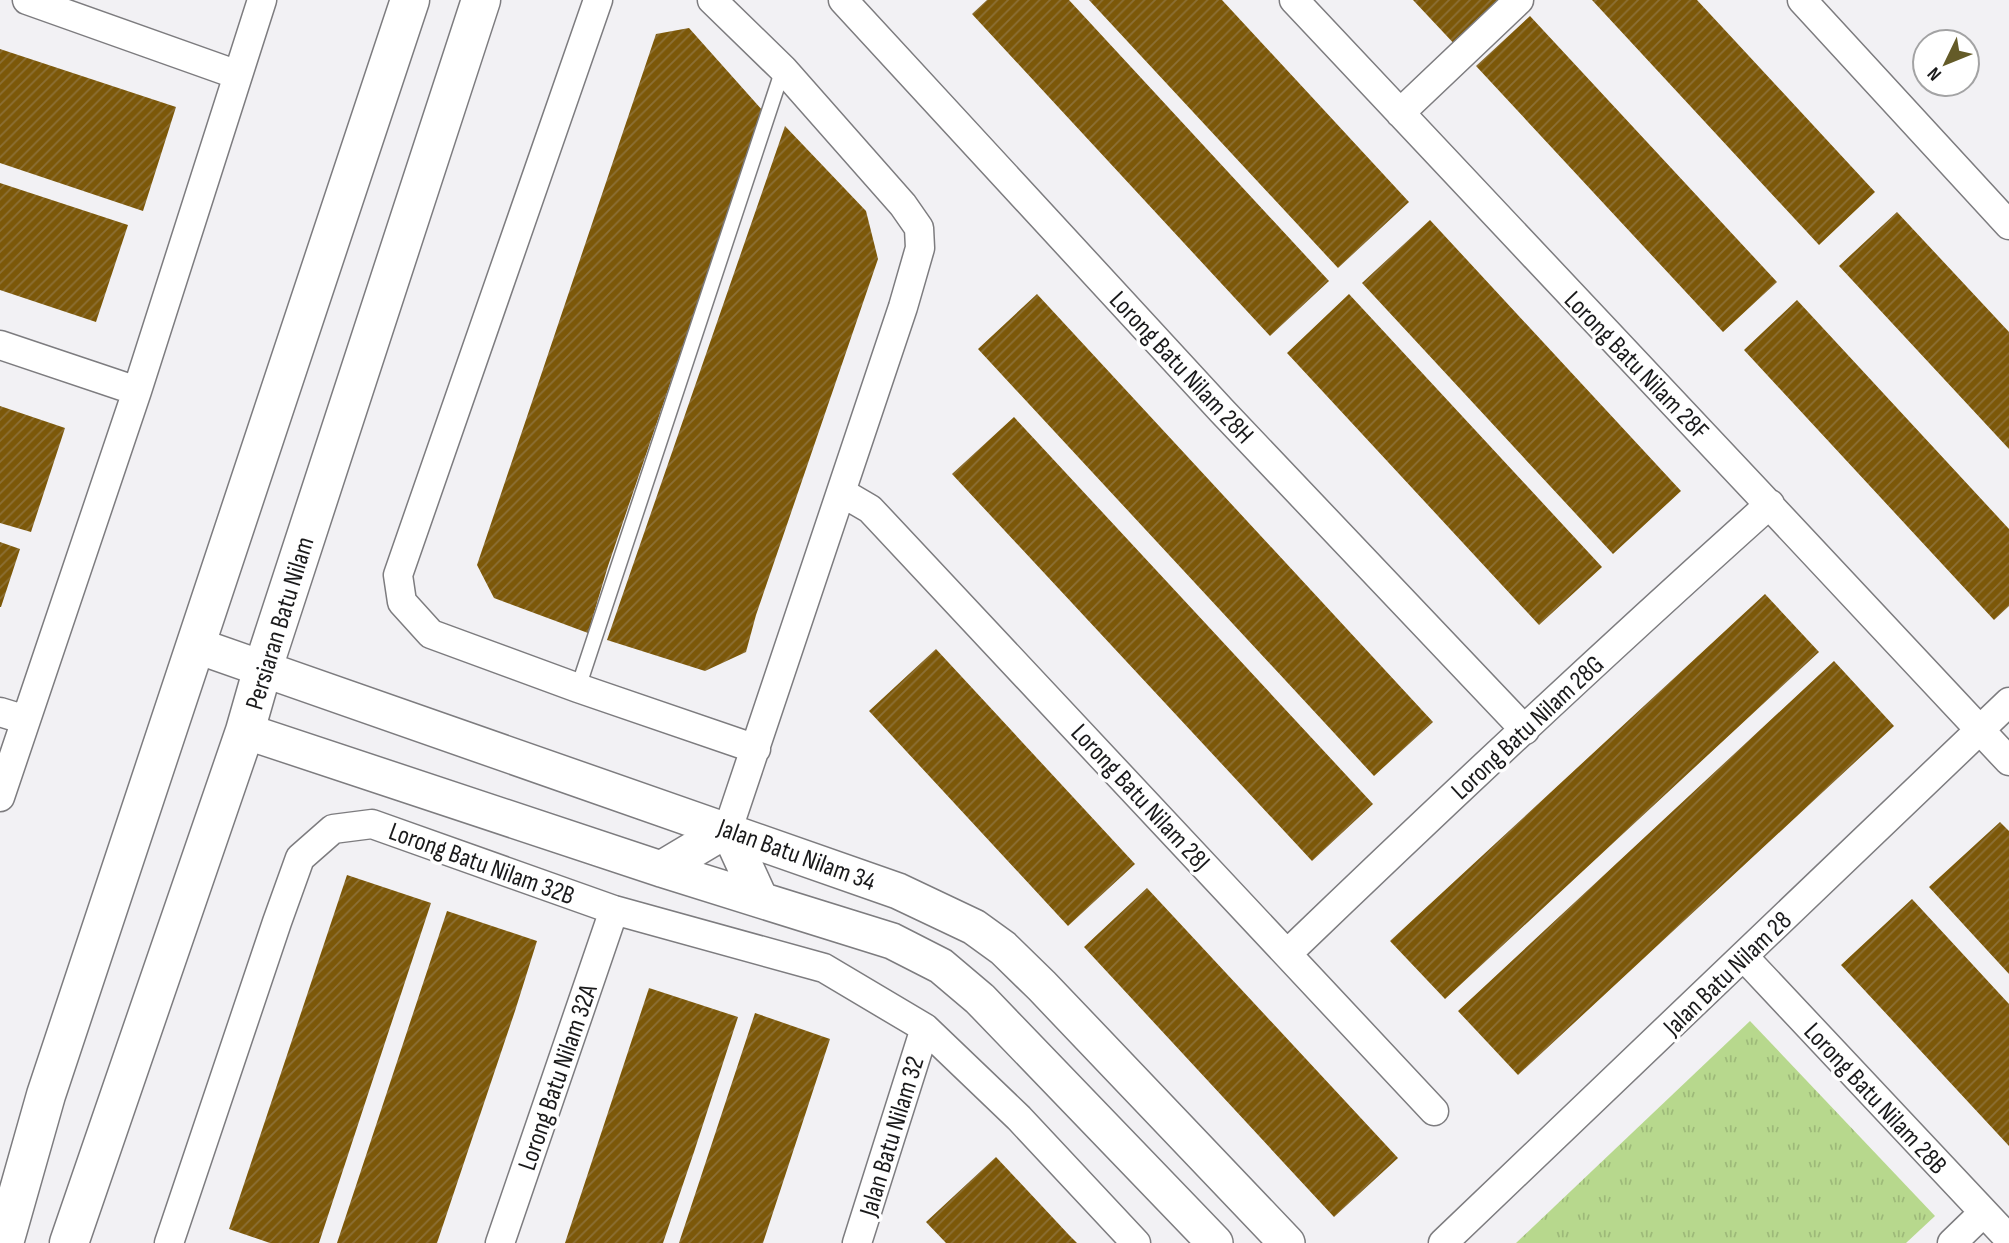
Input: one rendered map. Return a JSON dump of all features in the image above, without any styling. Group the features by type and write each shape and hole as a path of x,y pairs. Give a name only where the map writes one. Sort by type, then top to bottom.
{"main road":[{"path":"4,1243 46,1095 410,0"},
{"name":"Persiaran Batu Nilam","path":"69,1243 246,731 263,668 481,0"}],"street":[{"path":"27,0 238,75"},
{"path":"0,797 13,716 137,391 262,0"},
{"path":"598,0 398,575 402,603 431,634 756,749"},
{"path":"661,869 728,829 903,307 920,248 919,228 904,205 783,69 712,0"},
{"name":"Lorong Batu Nilam 28H","path":"843,0 1222,411 1525,730"},
{"name":"Lorong Batu Nilam 28F","path":"1294,0 2009,761"},
{"path":"1400,113 1519,0"},
{"path":"1802,0 2009,225"},
{"path":"0,345 137,391"},
{"name":"Lorong Batu Nilam 28J","path":"841,492 870,509 1434,1111"},
{"name":"Lorong Batu Nilam 28G","path":"1288,953 1646,615 1770,504"},
{"name":"Jalan Batu Nilam 34","path":"195,645 728,829 898,891 974,926 1003,948 1287,1243"},
{"name":"Jalan Batu Nilam 28","path":"1443,1243 2009,702"},
{"name":"Jalan Batu Nilam 34","path":"246,731 661,869 892,941 941,965 980,999 1215,1243"},
{"name":"Lorong Batu Nilam 32B","path":"169,1243 300,858 333,829 372,824 614,911 824,968 925,1028 1019,1118 1136,1243"},
{"path":"728,829 760,899"},
{"name":"Lorong Batu Nilam 32A","path":"500,1243 614,911"},
{"name":"Lorong Batu Nilam 28B","path":"1744,957 2009,1239"},
{"name":"Jalan Batu Nilam 32","path":"857,1243 925,1028"},
{"path":"1952,1243 1983,1213"}],"lane":[{"path":"578,688 783,69"}],"green space":[{"path":"1750,1021 1935,1216 1906,1243 1516,1243"}],"building":[{"path":"987,0 1069,0 1329,281 1270,336 972,14"},
{"path":"1089,0 1222,0 1409,202 1338,268"},
{"path":"1413,0 1511,0 1459,49"},
{"path":"1592,0 1697,0 1875,192 1819,245"},
{"path":"1530,16 1777,282 1723,332 1476,66"},
{"path":"689,28 763,111 608,566 588,633 494,598 477,565 656,34"},
{"path":"0,49 176,107 143,211 0,163"},
{"path":"785,126 866,211 878,259 756,615 746,652 705,671 607,640"},
{"path":"0,183 128,225 96,322 0,290"},
{"path":"1897,212 2009,332 2009,449 1839,266"},
{"path":"1430,220 1681,491 1613,554 1362,283"},
{"path":"1037,294 1433,722 1374,776 978,349"},
{"path":"1349,294 1602,567 1539,625 1287,353"},
{"path":"1797,300 2009,529 2009,606 1994,620 1744,350"},
{"path":"0,406 65,428 31,532 0,523"},
{"path":"1014,417 1373,804 1312,861 952,474"},
{"path":"0,542 20,549 1,607 0,607"},
{"path":"1765,594 1819,652 1445,999 1390,941"},
{"path":"936,649 1135,864 1068,926 869,711"},
{"path":"1834,661 1894,726 1518,1075 1458,1011"},
{"path":"2000,822 2009,831 2009,974 1929,887"},
{"path":"347,875 431,903 319,1243 270,1243 229,1229"},
{"path":"1147,888 1398,1158 1334,1217 1084,947"},
{"path":"1912,899 2009,1004 2009,1146 1841,965"},
{"path":"447,911 537,941 515,1011 437,1243 337,1243"},
{"path":"649,988 738,1017 694,1152 663,1243 565,1243"},
{"path":"755,1013 830,1039 763,1243 679,1243"},
{"path":"996,1157 1077,1243 946,1243 926,1222"}]}
